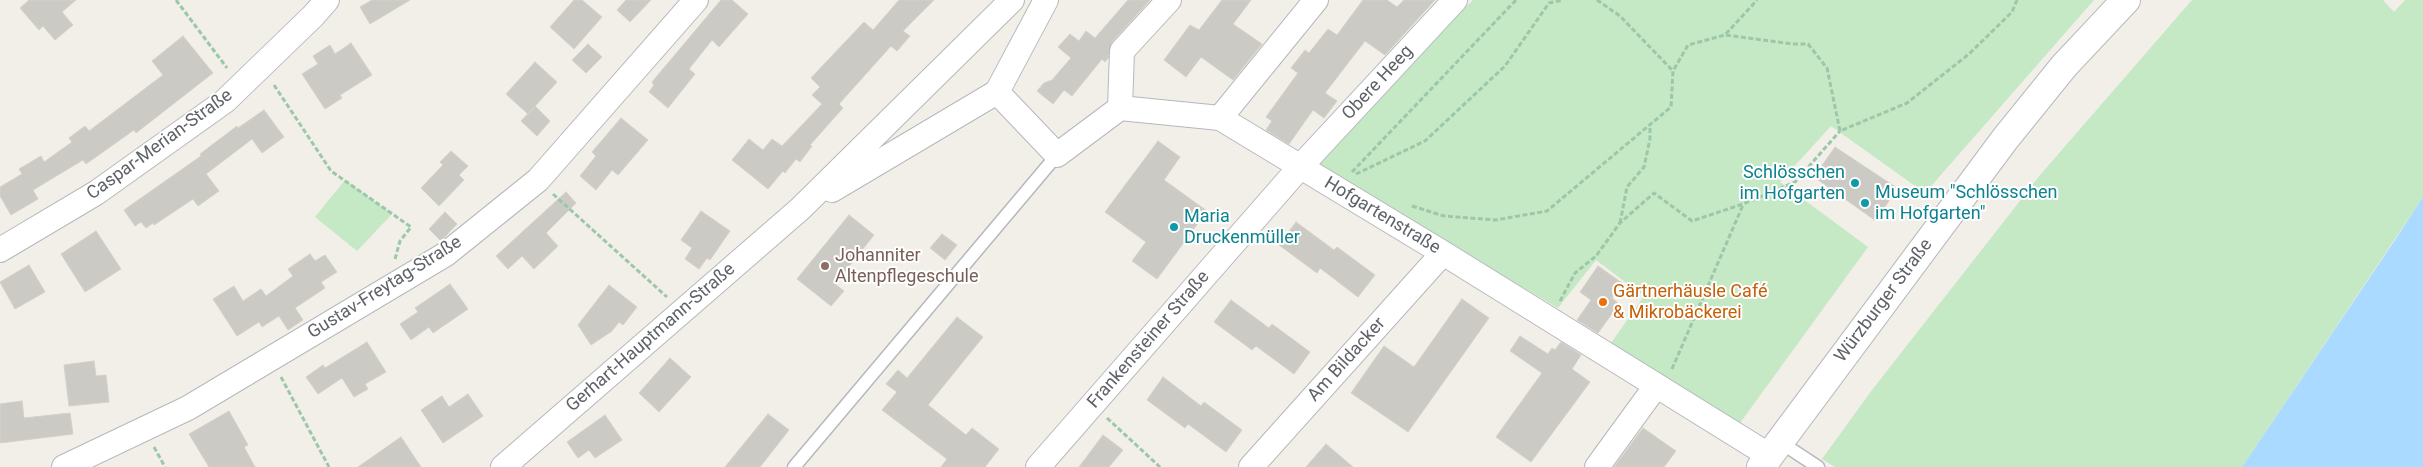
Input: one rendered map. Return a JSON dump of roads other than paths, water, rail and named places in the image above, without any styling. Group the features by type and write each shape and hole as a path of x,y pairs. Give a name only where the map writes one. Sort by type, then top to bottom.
{"main road":[{"name":"Würzburger Straße","path":"1770,455 2005,139 2064,66 2126,0"}],"street":[{"name":"Caspar-Merian-Straße","path":"0,250 96,193 225,101 313,16 327,0"},
{"name":"Gustav-Freytag-Straße","path":"64,467 188,408 446,254 538,180 696,0"},
{"name":"Gerhart-Hauptmann-Straße","path":"503,467 800,209 1012,0"},
{"path":"1046,0 997,92 1057,155 1120,108 1122,51 1169,0"},
{"path":"1220,118 1316,0"},
{"name":"Obere Heeg","path":"1300,167 1456,0"},
{"name":"Gerhart-Hauptmann-Straße","path":"800,209 997,92"},
{"name":"Hofgartenstraße","path":"1120,108 1220,118 1300,167 1341,185 1443,253 1770,455"},
{"name":"Frankensteiner Straße","path":"1038,467 1300,167"},
{"name":"Am Bildacker","path":"1251,467 1443,253"},
{"path":"1597,467 1656,386"}],"lane":[{"path":"794,467 1057,155"},
{"path":"1770,455 1814,466"}],"water":[{"path":"2423,197 2423,467 2242,467 2395,240"}],"place":[{"name":"Schlösschen im Hofgarten","path":"1855,183"},
{"name":"Museum \"Schlösschen im Hofgarten\"","path":"1865,203"},
{"name":"Maria Druckenmüller","path":"1174,227"},
{"name":"Johanniter Altenpflegeschule","path":"825,266"},
{"name":"Gärtnerhäusle Café & Mikrobäckerei","path":"1603,302"}]}
